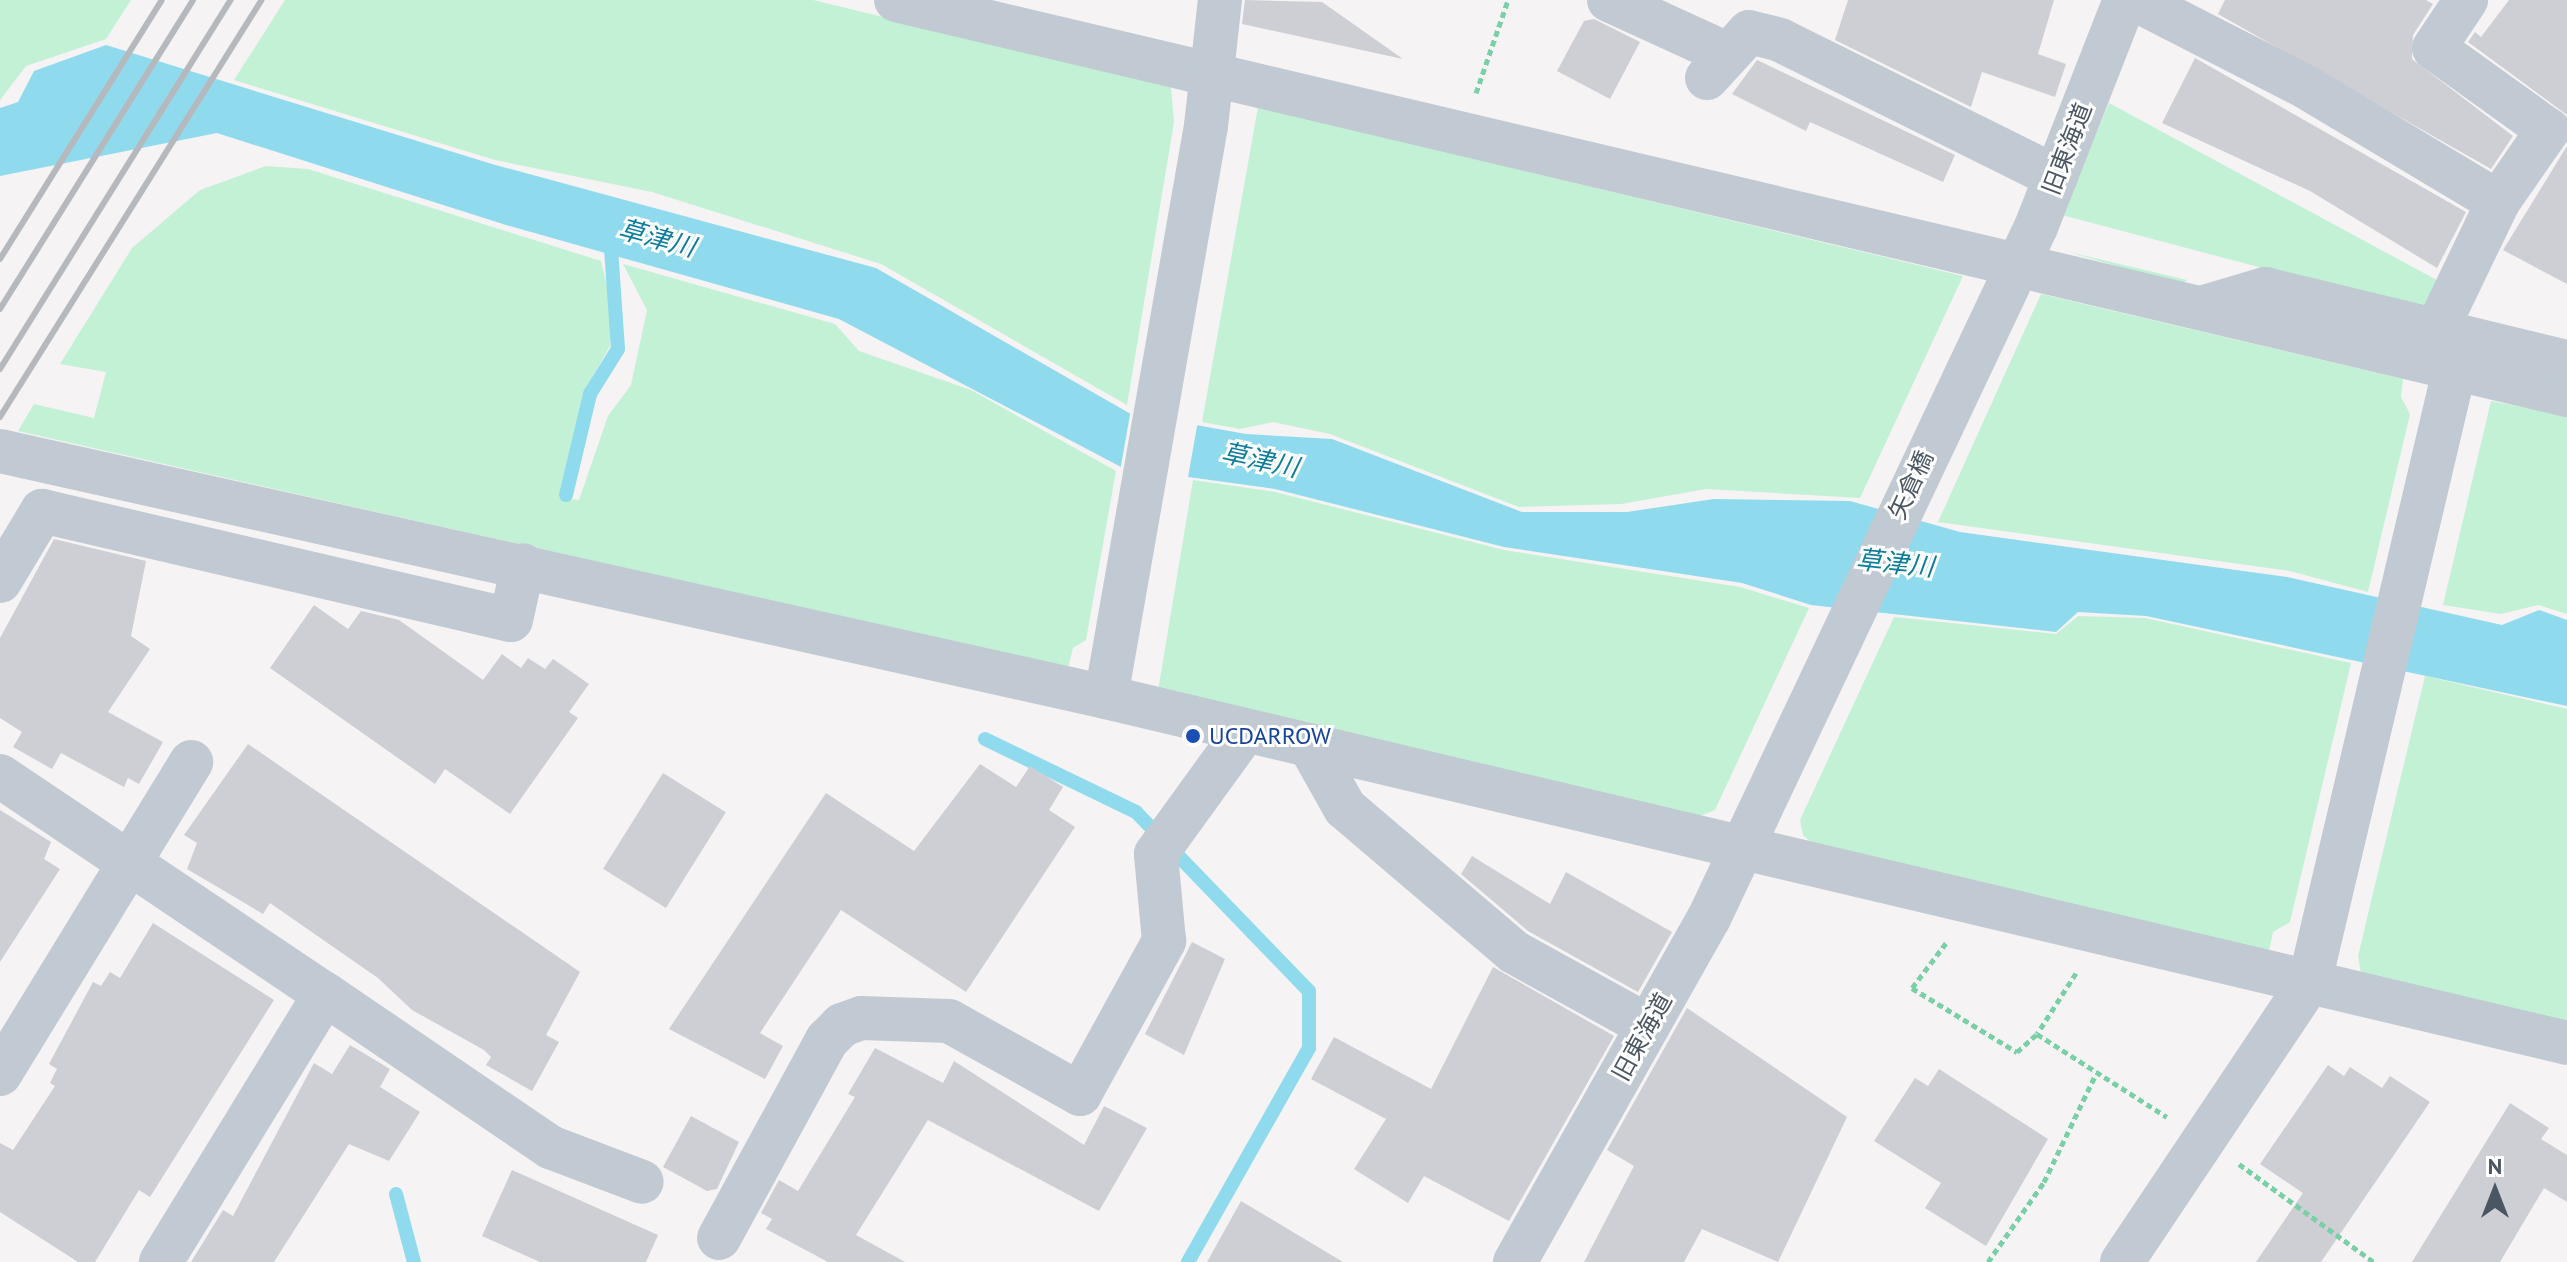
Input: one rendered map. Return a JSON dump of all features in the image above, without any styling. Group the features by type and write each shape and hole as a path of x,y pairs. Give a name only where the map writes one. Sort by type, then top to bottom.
{"street":[{"path":"896,0 1213,77 2006,280 2202,307 2446,349 2567,362"},
{"path":"1106,697 1206,126 1220,0"},
{"path":"1609,0 1717,66 1749,32 1780,40 2056,177"},
{"path":"2124,1 2306,87 2498,202"},
{"name":"旧東海道","path":"2006,280 2056,177 2124,1"},
{"path":"2122,1262 2316,966 2446,410 2446,349 2498,202 2548,130 2434,48 2459,3"},
{"name":"矢倉橋","path":"1761,807 2006,280"},
{"path":"2446,349 2567,395"},
{"path":"0,451 1106,697 1978,902 2316,966 2567,1043"},
{"path":"0,581 42,511 511,620 523,565"},
{"path":"719,1238 827,1040 842,1025 861,1018 949,1021 1080,1094 1164,941 1156,854 1245,731"},
{"path":"1310,746 1345,808 1514,952 1648,1026"},
{"path":"0,1074 191,762"},
{"path":"0,776 550,1147 642,1182"},
{"name":"旧東海道","path":"1515,1262 1648,1026 1761,807"},
{"path":"161,1262 325,994"}],"path":[{"path":"1473,102 1508,0"},
{"path":"1978,902 1912,988 2017,1052 2037,1034"},
{"path":"1988,1262 2044,1182 2095,1076"}],"green space":[{"path":"0,0 131,0 106,39 26,66 0,100"},
{"path":"285,0 813,0 1171,87 1174,122 1127,405 881,264 652,192 495,160 234,80"},
{"path":"2109,103 2446,285 2432,313 2062,215"},
{"path":"1258,107 1963,276 1860,498 1706,489 1621,504 1519,507 1330,434 1273,422 1240,429 1202,422"},
{"path":"266,166 308,169 601,261 613,310 610,346 585,390 559,498 579,500 608,416 631,385 647,310 623,264 835,324 859,351 971,390 1116,471 1086,640 1073,648 1068,668 18,431 34,404 94,418 106,372 60,364 132,248 200,190"},
{"path":"2069,252 2187,280 2180,285"},
{"path":"2041,294 2403,379 2401,397 2410,414 2368,592 2290,571 1938,522"},
{"path":"2491,401 2567,416 2567,614 2538,605 2501,614 2443,605"},
{"path":"1193,480 1275,492 1504,550 1740,587 1809,608 1715,810 1695,818 1158,691"},
{"path":"2078,616 2145,618 2351,663 2290,922 2273,932 2269,951 1812,843 1803,835 1800,820 1894,617 2056,634"},
{"path":"2425,676 2567,709 2567,1022 2361,974 2358,956"}],"water":[{"name":"草津川","path":"106,45 492,164 876,268 1129,413 1246,434 1332,439 1522,512 1627,512 1714,499 1850,501 1960,532 2287,577 2502,625 2539,610 2567,620 2567,706 2146,616 2078,612 2056,632 1811,605 1742,583 1504,547 1275,489 1123,468 839,319 506,225 217,133 0,176 0,108 18,102 34,71"}],"pier":[{"path":"1131,409 1198,421 1187,483 1120,471"}],"building":[{"path":"1245,0 1322,2 1403,59 1242,24"},
{"path":"1848,0 2054,0 2038,54 2066,64 2055,97 1982,72 1971,107 1835,40"},
{"path":"2225,0 2426,0 2433,4 2413,35 2412,59 2513,136 2491,169 2218,14"},
{"path":"2509,0 2567,0 2567,115 2468,42 2475,32 2481,37"},
{"path":"1594,19 1640,42 1610,99 1557,71 1584,21"},
{"path":"2195,58 2466,212 2437,268 2310,191 2162,123"},
{"path":"1757,60 1955,155 1943,182 1810,122 1806,131 1732,94"},
{"path":"2567,146 2567,284 2503,250"},
{"path":"54,539 146,561 131,636 150,649 108,712 163,742 139,784 128,778 124,787 61,753 52,769 13,747 22,732 0,718 0,638"},
{"path":"314,605 348,629 361,611 399,620 483,680 502,654 521,668 528,658 545,669 553,659 589,684 569,712 578,718 510,814 445,769 435,784 270,668"},
{"path":"248,744 580,972 546,1035 559,1042 532,1091 486,1065 491,1057 484,1050 412,1010 378,978 270,903 263,914 187,869 197,843 184,835"},
{"path":"980,764 1016,787 1030,766 1063,787 1049,810 1075,827 966,992 841,910 760,1033 783,1046 765,1079 669,1029 826,793 914,851"},
{"path":"663,773 726,812 666,908 603,869"},
{"path":"0,810 51,842 44,859 60,869 0,962"},
{"path":"1472,856 1550,904 1566,872 1672,932 1638,992 1528,931 1461,874"},
{"path":"153,923 274,1000 150,1197 139,1190 95,1262 78,1262 0,1212 0,1143 13,1150 55,1086 50,1083 57,1069 49,1064 93,982 101,986 110,972 120,978"},
{"path":"1192,942 1225,959 1184,1055 1145,1034"},
{"path":"1493,967 1614,1036 1509,1221 1424,1176 1408,1203 1354,1169 1386,1119 1311,1079 1334,1037 1431,1089"},
{"path":"1687,1008 1847,1117 1778,1262 1702,1229 1684,1262 1584,1262 1634,1166 1607,1150"},
{"path":"350,1045 390,1069 380,1087 420,1112 389,1161 349,1144 274,1262 191,1262 223,1210 233,1216 314,1063 332,1074"},
{"path":"875,1048 943,1083 954,1061 1084,1145 1104,1106 1147,1128 1099,1211 928,1120 856,1235 905,1262 828,1262 766,1229 772,1219 761,1213 779,1180 798,1191 855,1097 848,1094"},
{"path":"2328,1065 2344,1076 2350,1067 2382,1088 2390,1076 2430,1102 2321,1262 2256,1262 2303,1193 2260,1164"},
{"path":"1939,1069 2048,1139 1986,1246 1925,1208 1941,1183 1874,1141 1915,1078 1928,1086"},
{"path":"2510,1103 2549,1128 2541,1139 2567,1155 2567,1202 2544,1188 2500,1262 2412,1262"},
{"path":"691,1116 739,1142 717,1189 707,1191 663,1167"},
{"path":"512,1170 658,1235 646,1262 540,1262 482,1236"},
{"path":"1241,1201 1343,1262 1207,1262"}],"waterway":[{"name":"草津川","path":"566,495 590,394 618,349 610,236"},
{"path":"985,739 1136,812 1309,991 1309,1048 1188,1262"},
{"path":"396,1194 414,1262"}],"railway":[{"path":"0,259 162,0"},
{"path":"0,309 193,0"},
{"path":"0,369 231,0"},
{"path":"0,417 262,0"}],"place":[{"name":"UCDARROW","path":"1193,736"}]}
